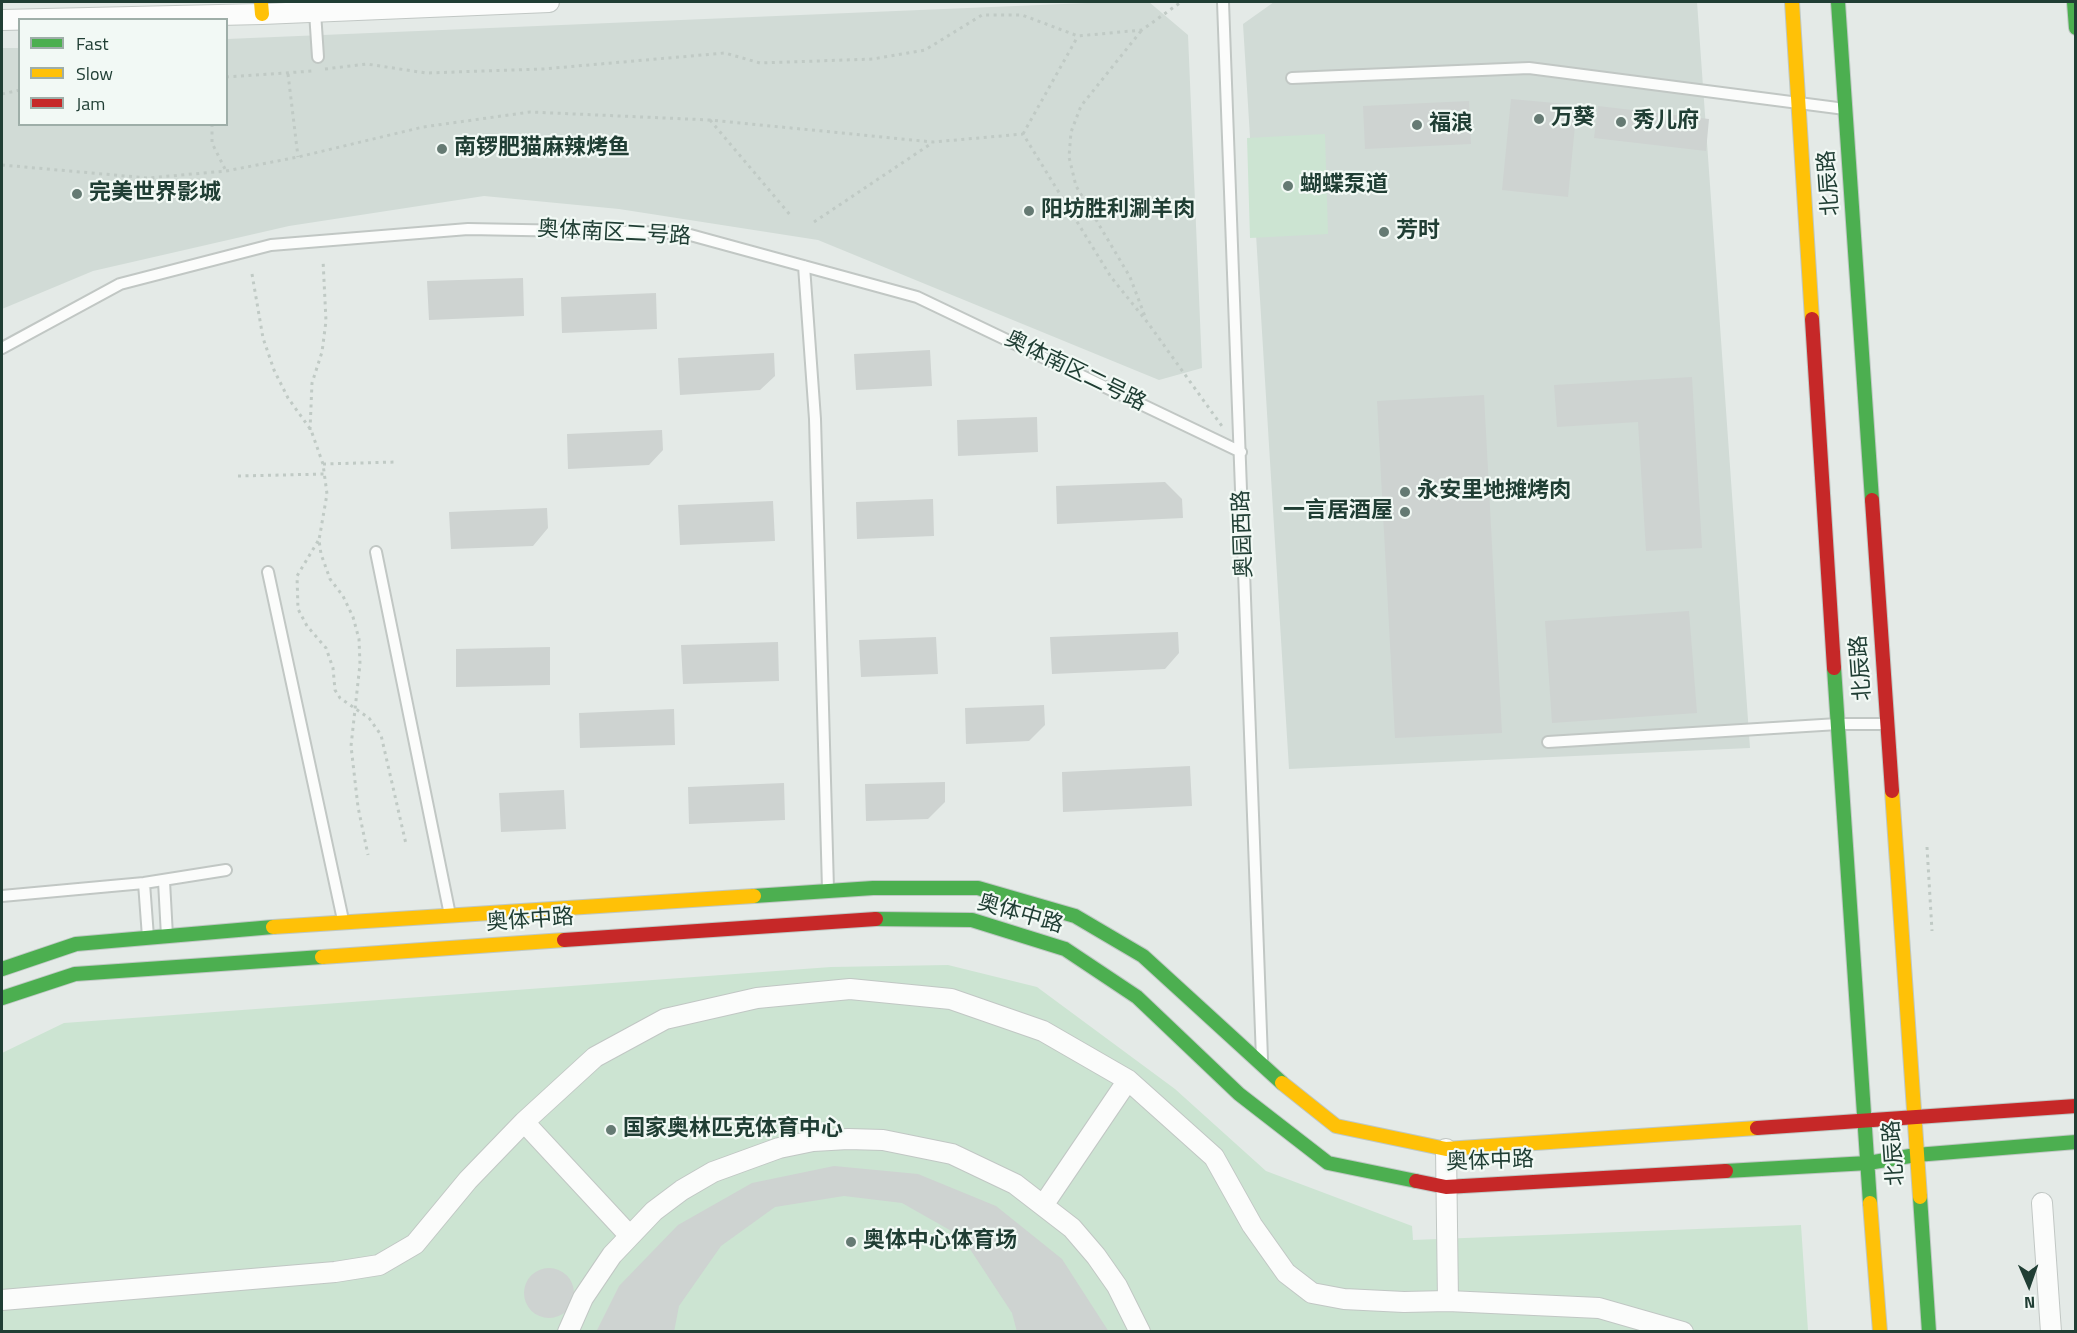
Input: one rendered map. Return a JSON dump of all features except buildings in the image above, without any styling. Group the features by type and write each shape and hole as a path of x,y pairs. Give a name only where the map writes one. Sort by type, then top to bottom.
{"main road":[{"name":"北辰路","path":"1792,2 1863,1120 1880,1332"},
{"name":"北辰路","path":"1838,2 1929,1332"},
{"path":"2074,2 2076,28"},
{"name":"奥体中路","path":"2,969 76,944 167,936 873,888 978,888 1075,916 1143,956 1262,1067 1336,1125 1446,1149 2076,1106"},
{"name":"奥体中路","path":"2,998 75,974 857,919 972,920 1065,949 1128,991 1239,1094 1328,1163 1446,1187 1868,1162 1916,1155 2076,1142"}],"street":[{"path":"151,18 225,17 262,8 315,12 549,2"},
{"path":"2,20 18,20"},
{"path":"2,1300 335,1272 379,1265 415,1244 468,1180 524,1122 595,1057 665,1019 757,998 850,989 951,999 1043,1031 1128,1080 1214,1157 1252,1225 1286,1273 1312,1293 1344,1299 1599,1308 1682,1329 1683,1332"},
{"path":"1044,1204 1128,1080"},
{"path":"524,1122 629,1235"},
{"path":"568,1332 597,1276 629,1235 682,1190 713,1172 779,1148 825,1140 883,1140 952,1154 1005,1179 1044,1204 1072,1228 1096,1256 1117,1286 1140,1332"},
{"path":"1446,1149 1448,1301"},
{"path":"2042,1203 2051,1332"}],"lane":[{"name":"奥园西路","path":"1223,2 1262,1067"},
{"path":"315,12 318,57"},
{"path":"1292,78 1529,68 1799,105 1846,109"},
{"name":"奥体南区二号路","path":"2,348 120,284 271,245 468,229 683,233 917,297 1241,452"},
{"path":"804,266 815,419 828,891"},
{"path":"376,552 451,915"},
{"path":"268,572 344,923"},
{"path":"1548,742 1838,724 1887,724"},
{"path":"2,896 164,881 226,870"},
{"path":"164,881 167,936"},
{"path":"144,883 148,938"}],"path":[{"path":"1148,323 1130,277 1076,186 1069,157 1071,132 1081,106 1142,30 1181,2"},
{"path":"228,77 288,74 367,64 426,73 543,69 725,53 760,63 873,59 925,50 982,15 1022,15 1078,36 1142,30"},
{"path":"1023,134 1078,36"},
{"path":"288,74 298,157"},
{"path":"2,94 18,90"},
{"path":"2,165 148,178 226,171 298,157 423,127 530,112 710,120 933,142 1023,134"},
{"path":"710,120 791,216"},
{"path":"212,126 212,143 226,171"},
{"path":"1023,134 1111,277 1148,323 1241,452"},
{"path":"814,222 933,142"},
{"path":"310,430 312,383 321,352 326,321 323,260"},
{"path":"252,274 263,338 274,370 288,398 310,430 325,474 327,494 325,515 319,540 297,576 298,609 307,626 326,648 333,668 335,690 340,698 369,718 381,735 405,844"},
{"path":"323,464 396,462"},
{"path":"238,476 325,474"},
{"path":"319,540 330,579 343,596 358,639 360,664 351,746 358,807 368,855"},
{"path":"1928,847 1932,931"}],"shaded area":[{"path":"1149,2 1188,35 1202,368 1159,380 818,240 619,209 484,196 289,226 93,271 2,309 2,48 18,48 18,126 228,126 228,39"},
{"path":"1274,2 1697,2 1750,748 1289,769 1243,24"}],"green space":[{"name":"蝴蝶泵道","path":"1325,134 1328,234 1250,238 1247,138"},
{"name":"国家奥林匹克体育中心","path":"948,965 1037,987 1175,1089 1266,1171 1412,1226 1413,1240 1801,1225 1808,1331 2,1332 2,1053 64,1023 831,967"}],"traffic: fast":[{"path":"1838,2 1872,500"},
{"path":"2074,2 2076,28"},
{"path":"1834,668 1870,1203"},
{"path":"754,896 873,888 978,888 1075,916 1143,956 1282,1083"},
{"path":"876,919 972,920 1065,949 1137,997 1239,1094 1328,1163 1416,1181"},
{"path":"2,969 76,944 273,927"},
{"path":"2,998 75,974 322,957"},
{"path":"1726,1171 1868,1163 1916,1155 2076,1142"},
{"path":"1920,1197 1929,1332"}],"traffic: slow":[{"path":"261,2 262,14"},
{"path":"1792,2 1812,319"},
{"path":"1892,791 1920,1197"},
{"path":"273,927 754,896"},
{"path":"322,957 564,940"},
{"path":"1282,1083 1336,1126 1446,1149 1757,1128"},
{"path":"1870,1203 1880,1332"}],"traffic: jam":[{"path":"1812,319 1834,668"},
{"path":"1872,500 1892,791"},
{"path":"564,940 876,919"},
{"path":"1757,1128 2076,1106"},
{"path":"1416,1181 1446,1187 1726,1171"}],"place":[{"name":"万葵","path":"1539,119"},
{"name":"秀儿府","path":"1621,122"},
{"name":"福浪","path":"1417,125"},
{"name":"南锣肥猫麻辣烤鱼","path":"442,149"},
{"name":"蝴蝶泵道","path":"1288,186"},
{"name":"完美世界影城","path":"77,194"},
{"name":"阳坊胜利涮羊肉","path":"1029,211"},
{"name":"芳时","path":"1384,232"},
{"name":"永安里地摊烤肉","path":"1405,492"},
{"name":"一言居酒屋","path":"1405,512"},
{"name":"国家奥林匹克体育中心","path":"611,1130"},
{"name":"奥体中心体育场","path":"851,1242"}]}
